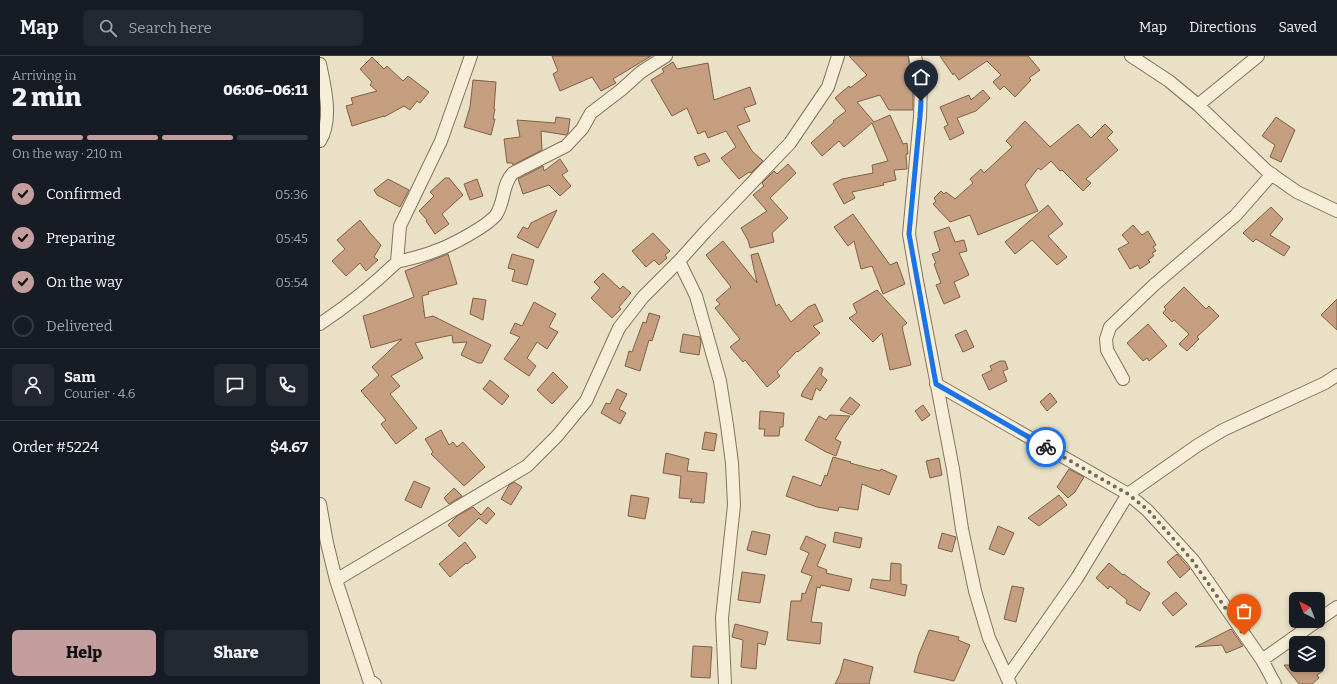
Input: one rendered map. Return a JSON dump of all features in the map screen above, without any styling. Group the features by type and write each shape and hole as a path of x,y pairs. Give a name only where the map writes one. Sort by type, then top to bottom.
{"street":[{"path":"397,262 400,226 441,141 471,56"},
{"path":"320,324 340,311 379,280 397,262 436,251 474,232 496,214 509,177 513,173 566,146 582,129 591,113 621,90 641,72 666,56"},
{"path":"336,580 526,466 557,436 586,401 620,328 643,297 790,143 828,87 838,56"},
{"path":"915,56 921,86 920,117 909,234 962,529 975,591 989,638 1009,681"},
{"path":"1131,56 1169,81 1198,105 1272,174 1297,192 1337,211"},
{"path":"1198,105 1258,56"},
{"path":"320,64 326,90 327,121 323,137 320,141"},
{"path":"1123,379 1107,350 1106,339 1110,328 1154,285 1236,215 1272,174"},
{"path":"679,261 696,296 720,382 732,463 734,505 722,618 725,684"},
{"path":"1009,681 1077,578 1128,494 1198,445 1223,430 1324,384 1337,375"},
{"path":"936,384 1128,494 1148,510 1192,560 1262,660 1275,684"},
{"path":"320,504 336,580 370,683"},
{"path":"1325,616 1337,607"},
{"path":"1262,660 1308,628"}],"building":[{"path":"552,56 651,56 613,79 616,83 601,91 592,77 560,91 553,74 558,71"},
{"path":"849,56 908,56 913,87 913,110 889,110 880,95 857,102 874,122 890,115 903,144 907,143 907,169 894,170 896,180 883,183 884,185 852,192 855,198 844,204 833,184 842,179 873,173 872,165 888,161 872,123 844,147 839,141 822,156 811,143 834,122 833,121 846,111 835,98 849,86 850,88 867,75"},
{"path":"940,56 1028,56 1040,70 1029,78 1031,80 1015,97 1004,86 1000,90 993,82 1001,75 987,61 959,80 954,73 953,75"},
{"path":"372,57 384,69 387,66 403,81 408,76 429,92 420,103 417,101 410,110 404,106 384,117 352,126 346,106 353,104 351,98 377,91 370,85 372,82 360,69"},
{"path":"673,62 677,69 708,63 714,100 750,87 756,104 744,108 750,121 737,126 752,151 763,161 751,173 749,172 739,179 721,158 736,147 726,131 708,138 705,131 698,134 687,108 672,116 651,80 664,72 662,69"},
{"path":"473,80 496,82 493,119 495,119 491,135 464,127 470,107"},
{"path":"983,90 990,98 976,111 957,118 964,133 950,140 944,127 948,125 940,107 969,95 971,100"},
{"path":"556,117 570,119 568,133 566,135 541,131 542,150 513,165 512,163 507,163 504,139 520,137 517,120 555,123"},
{"path":"1276,117 1295,130 1281,162 1270,157 1275,145 1262,136"},
{"path":"1025,121 1050,147 1078,124 1091,138 1105,124 1113,132 1107,138 1118,150 1086,179 1091,183 1083,191 1051,161 1041,170 1038,168 1025,185 1038,211 978,235 970,215 950,222 933,204 936,201 934,198 941,191 944,194 946,192 955,199 973,183 970,179 981,169 984,173 1012,147 1006,141"},
{"path":"705,153 710,161 698,166 694,157"},
{"path":"560,159 568,171 562,175 571,186 560,196 549,185 523,194 518,179 543,166 544,171"},
{"path":"788,164 796,173 770,198 788,218 772,233 774,242 750,248 748,240 741,228 767,211 753,195 764,186 762,183 774,171 777,174"},
{"path":"445,178 449,178 463,195 442,214 449,224 435,234 426,221 427,220 419,211 434,196 430,192"},
{"path":"388,179 409,190 400,207 377,195 374,190"},
{"path":"477,179 483,196 470,200 464,184"},
{"path":"1048,205 1063,224 1048,236 1067,257 1057,265 1032,240 1015,254 1005,242"},
{"path":"1271,207 1283,219 1270,235 1290,247 1284,256 1256,239 1253,242 1243,233"},
{"path":"557,210 538,248 517,237 523,227 528,229 531,223"},
{"path":"853,214 890,265 897,262 905,284 883,294 872,266 861,269 854,241 848,246 834,227"},
{"path":"360,220 381,245 374,257 378,260 366,271 360,263 346,276 332,261 345,249 337,240"},
{"path":"1133,225 1142,235 1148,231 1156,245 1153,247 1156,251 1152,253 1154,256 1148,260 1150,262 1140,269 1138,265 1130,269 1118,249 1129,243 1122,235"},
{"path":"949,227 955,242 964,240 967,251 959,253 969,275 954,282 960,297 944,304 936,285 941,283 932,254 940,251 934,232"},
{"path":"653,233 670,251 665,255 667,258 659,265 654,260 646,267 632,251"},
{"path":"723,241 757,283 751,255 758,253 776,306 779,304 791,322 808,307 815,304 823,321 813,326 820,333 798,352 797,351 777,372 780,376 767,387 745,360 743,362 730,347 740,339 715,308 720,304 716,300 731,287 706,255"},
{"path":"448,254 457,284 428,292 429,294 422,296 425,318 433,316 491,345 482,363 478,363 461,355 467,342 453,343 452,335 415,343 423,358 391,376 400,386 390,394 417,428 396,444 381,424 386,420 361,391 379,375 372,367 402,339 371,348 363,316 414,297 405,271"},
{"path":"512,254 534,260 527,285 512,281 515,270 508,268"},
{"path":"603,273 620,289 623,286 631,293 619,307 621,309 612,318 591,298 600,288 594,282"},
{"path":"1184,287 1206,309 1209,306 1219,316 1197,337 1199,339 1187,351 1179,344 1189,334 1174,320 1172,322 1163,313 1166,309 1164,307"},
{"path":"877,290 907,323 902,327 911,365 890,370 882,333 873,342 849,318 857,313 853,304"},
{"path":"473,298 486,300 483,320 470,314"},
{"path":"1337,299 1337,330 1321,315"},
{"path":"534,302 556,314 549,327 558,332 547,349 537,342 527,358 536,366 529,376 504,359 520,337 510,333 515,323 522,326"},
{"path":"649,313 660,316 652,341 649,340 640,371 625,366 629,351 632,352 643,322 646,323"},
{"path":"1148,324 1167,346 1149,361 1147,358 1143,361 1127,343"},
{"path":"966,330 974,347 963,352 955,335"},
{"path":"683,334 700,337 701,342 699,355 680,352"},
{"path":"1000,361 1005,361 1008,369 1003,371 1007,381 989,390 982,375 992,370 990,366"},
{"path":"820,367 823,369 821,375 827,380 820,391 816,388 812,400 801,396 803,391"},
{"path":"553,372 568,387 552,404 537,390"},
{"path":"490,380 509,396 502,405 483,389"},
{"path":"617,389 627,394 619,409 626,413 620,424 601,413 606,403 610,404"},
{"path":"1050,393 1057,402 1047,411 1040,402"},
{"path":"850,397 860,405 852,415 840,410"},
{"path":"923,405 930,415 922,421 915,411"},
{"path":"760,411 784,413 783,427 780,427 779,436 764,436 765,429 759,429"},
{"path":"830,415 850,416 835,439 841,442 836,456 805,440 819,416 826,420"},
{"path":"441,430 449,445 453,442 457,447 463,442 485,467 464,486 431,454 433,452 425,439"},
{"path":"705,432 717,434 714,451 702,449"},
{"path":"666,453 689,459 687,471 707,473 704,503 690,502 692,499 679,498 681,476 663,473"},
{"path":"833,457 880,471 881,469 897,476 889,495 862,484 858,510 839,507 838,511 817,507 786,496 793,476 821,486 825,475 827,476"},
{"path":"939,458 942,475 930,478 926,461"},
{"path":"1069,469 1084,477 1075,492 1068,498 1057,487"},
{"path":"414,481 430,488 421,508 405,500"},
{"path":"514,482 522,487 511,505 501,499 509,485"},
{"path":"454,488 462,496 449,504 444,498"},
{"path":"631,495 649,498 645,519 628,516"},
{"path":"1059,495 1067,505 1039,526 1028,518"},
{"path":"473,507 481,515 488,507 495,514 486,524 479,518 459,537 448,525 457,516"},
{"path":"998,526 1014,533 1004,555 989,549"},
{"path":"752,531 770,535 766,555 747,550"},
{"path":"835,532 862,538 860,548 833,542"},
{"path":"942,533 956,537 952,552 938,548"},
{"path":"806,536 826,545 817,566 827,570 826,573 852,579 849,591 821,585 820,588 817,587 811,622 822,623 820,644 787,640 791,601 801,601 802,593 805,594 812,576 801,572 809,553 800,549"},
{"path":"465,542 476,557 467,564 466,563 450,577 439,564"},
{"path":"1177,554 1190,569 1180,578 1167,562"},
{"path":"891,563 901,564 901,584 907,585 905,596 870,588 872,579 890,581"},
{"path":"1109,563 1123,575 1124,574 1150,593 1140,611 1126,603 1127,600 1110,586 1108,589 1096,578"},
{"path":"742,572 765,575 760,603 738,600"},
{"path":"1012,586 1024,588 1016,622 1004,619"},
{"path":"1176,592 1187,604 1173,616 1162,603"},
{"path":"735,624 768,632 765,645 758,643 756,669 741,667 743,640 732,637"},
{"path":"1231,629 1243,646 1226,653 1222,645 1195,647"},
{"path":"929,630 959,637 958,640 970,645 954,681 914,672 919,654"},
{"path":"693,646 712,647 710,678 691,677"},
{"path":"844,659 873,667 869,684 835,684 840,674"},
{"path":"1284,665 1289,665 1289,671"},
{"path":"1290,672 1322,672 1317,675 1319,678 1312,684 1299,684"}],"way so far":[{"path":"1046,447 1128,494 1148,510 1192,560 1244,635"}],"route":[{"path":"921,101 909,234 916,281 936,384 1046,447"}]}
